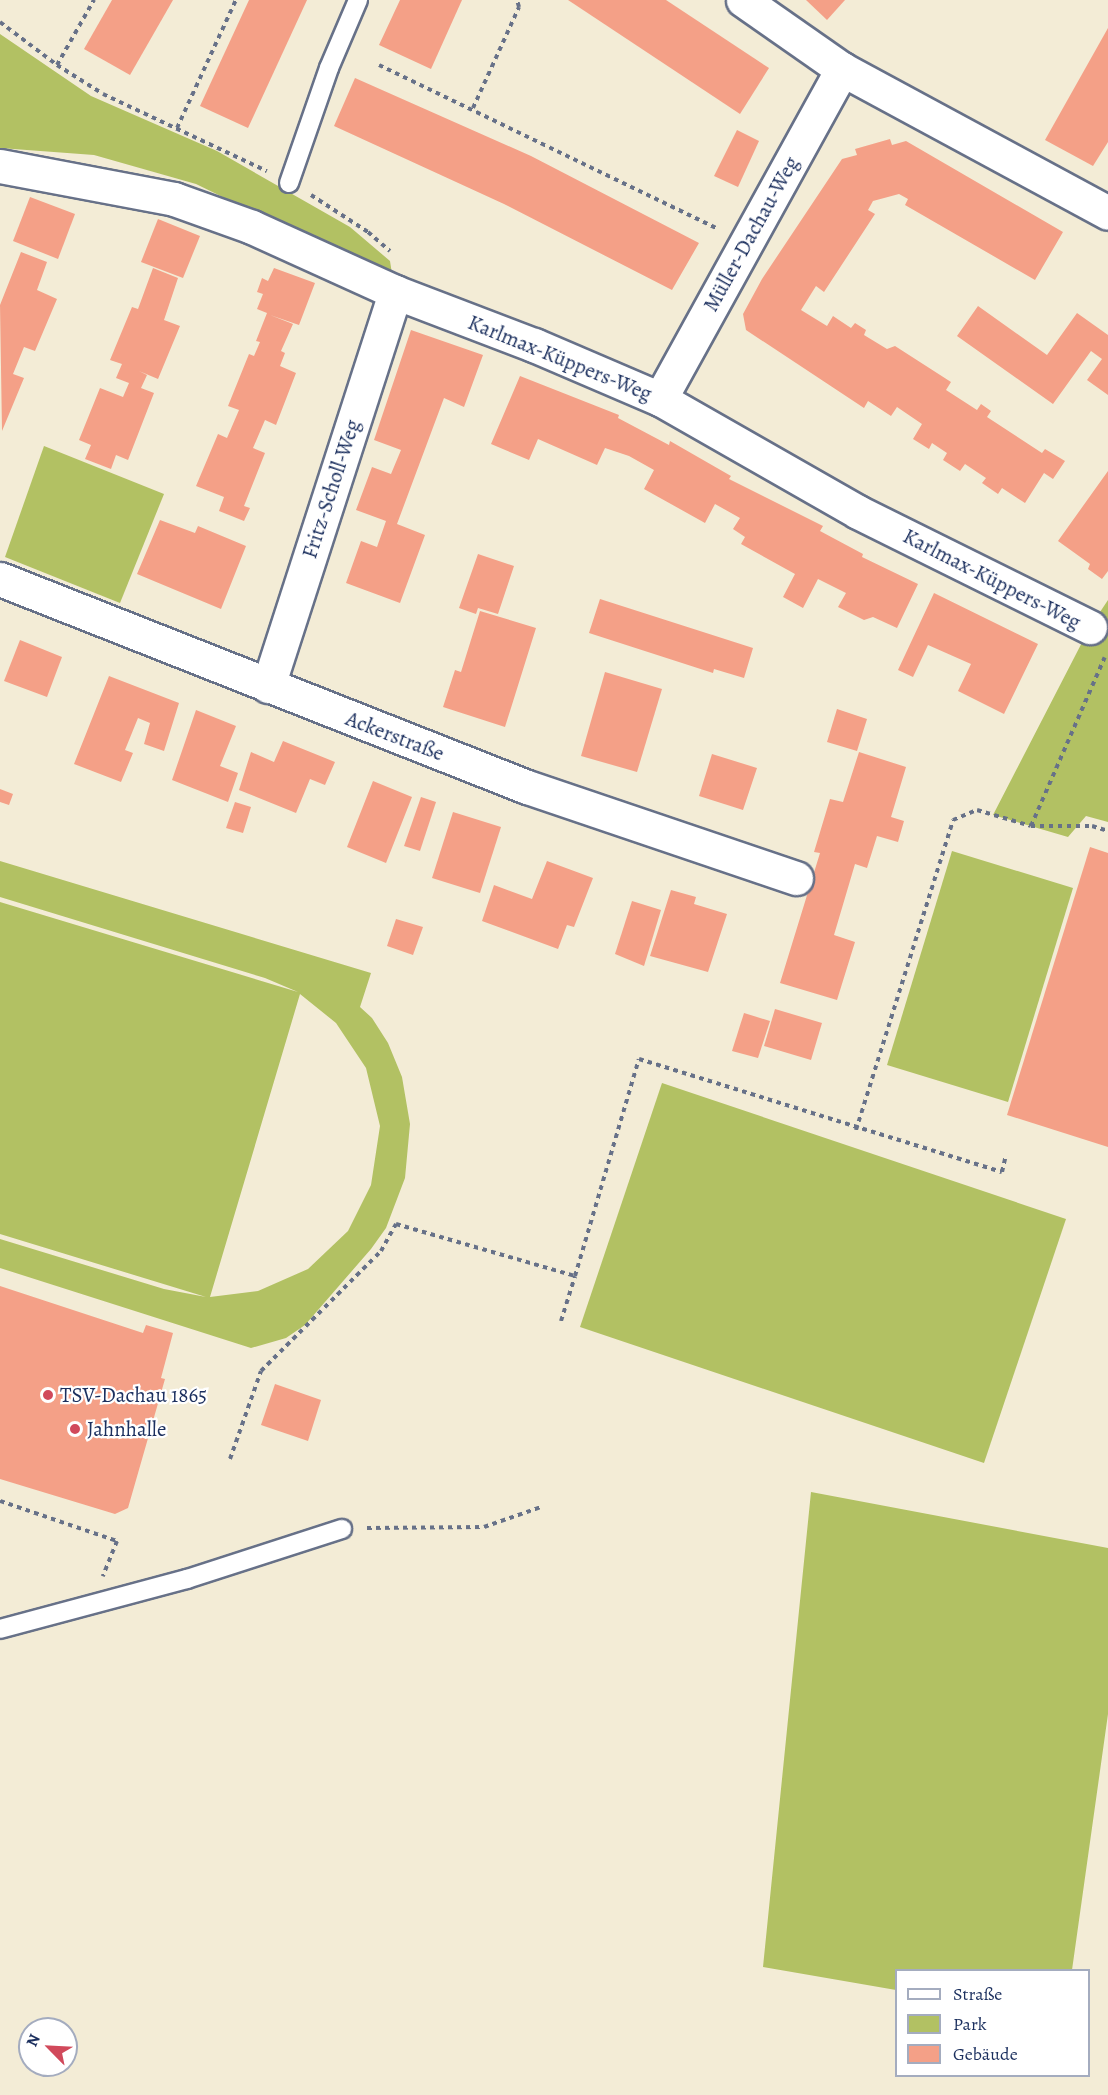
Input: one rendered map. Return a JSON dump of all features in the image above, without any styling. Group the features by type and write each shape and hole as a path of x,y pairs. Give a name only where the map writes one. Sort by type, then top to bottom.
{"street":[{"path":"748,1 842,69 1108,213"},
{"name":"Müller-Dachau-Weg","path":"660,399 842,69"},
{"name":"Karlmax-Küppers-Weg","path":"0,166 174,200 252,227 400,294 660,399 858,512 1099,639"},
{"name":"Fritz-Scholl-Weg","path":"268,686 400,294"},
{"name":"Ackerstraße","path":"0,579 527,787 796,878"}],"lane":[{"path":"289,183 329,68 358,0"},
{"path":"0,1629 188,1579 342,1528"}],"path":[{"path":"57,65 94,0"},
{"path":"177,128 236,0"},
{"path":"473,108 519,7 517,0"},
{"path":"0,22 57,65 103,94 289,183 368,232 398,259 400,294"},
{"path":"379,65 473,108 745,242"},
{"path":"1030,826 1099,639"},
{"path":"856,1130 953,820 977,810 1030,826 1092,826 1108,831"},
{"path":"561,1321 639,1059 856,1130 1002,1172 1006,1155"},
{"path":"230,1459 261,1371 381,1251 396,1224 575,1276"},
{"path":"0,1501 117,1541 91,1605"},
{"path":"16,1514 19,1508"},
{"path":"342,1528 483,1527 541,1508"}],"green space":[{"path":"0,34 91,96 217,151 350,227 390,261 393,280 196,184 94,155 0,148"},
{"path":"44,446 164,494 120,603 5,557"},
{"path":"1108,600 1108,822 1086,816 1068,837 993,815 1090,627"},
{"path":"952,851 1073,888 1008,1102 887,1065"},
{"path":"0,861 371,973 360,1007 372,1018 388,1043 402,1077 410,1124 405,1178 386,1228 371,1249 305,1325 286,1338 251,1348 0,1268 0,1239 164,1289 206,1297 0,1234 0,902 298,992 265,978 0,897","holes":["300,994 336,1023 366,1068 380,1126 371,1185 348,1231 308,1269 258,1291 210,1297"]},
{"path":"662,1083 1066,1219 984,1463 580,1327"},
{"path":"811,1492 1108,1548 1108,1714 1072,1969 895,1969 895,1990 763,1967"}],"building":[{"path":"112,0 173,0 130,75 84,49"},
{"path":"249,0 307,0 248,128 200,106"},
{"path":"400,0 462,0 431,69 379,45"},
{"path":"568,0 666,0 769,68 740,114"},
{"path":"806,0 845,0 827,20"},
{"path":"1108,28 1108,142 1093,166 1045,140"},
{"path":"355,78 531,156 699,243 672,290 504,204 334,126"},
{"path":"737,130 759,141 738,187 714,176"},
{"path":"890,139 892,145 906,141 1063,232 1035,280 905,205 908,199 899,194 873,201 868,210 875,214 824,292 816,286 801,310 827,326 833,316 851,328 855,323 866,330 864,335 887,349 895,346 951,382 946,390 977,410 981,404 991,411 987,417 1042,453 1045,449 1065,461 1053,479 1044,473 1025,503 1002,488 998,494 982,483 986,478 965,464 960,471 943,460 947,453 932,443 929,449 913,439 922,424 897,407 891,416 868,401 864,408 746,330 743,314 762,279 842,159 857,155 855,149"},
{"path":"30,197 75,214 58,259 13,241"},
{"path":"158,219 200,236 183,278 141,262"},
{"path":"21,252 47,262 37,290 57,299 35,351 24,347 13,374 24,378 2,431 0,305"},
{"path":"153,268 178,278 164,320 180,326 158,379 139,371 147,375 141,388 154,393 128,460 116,455 111,469 85,459 91,445 79,440 100,388 123,397 129,383 116,378 122,364 110,360 132,307 138,309"},
{"path":"274,268 315,283 299,325 270,315 293,324 281,351 285,353 280,366 296,373 276,425 265,420 253,448 265,453 244,506 250,508 244,521 219,511 224,497 196,486 218,434 227,438 239,410 228,406 249,354 254,356 260,342 256,341 267,313 257,309 263,294 257,292 262,278 268,281"},
{"path":"978,306 1047,355 1077,313 1108,335 1108,395 1087,380 1102,359 1091,351 1053,404 957,336"},
{"path":"411,330 483,355 464,407 444,398 397,524 425,535 400,603 346,583 361,541 377,547 386,521 356,510 372,467 391,474 401,450 374,440"},
{"path":"520,376 619,415 618,418 669,445 670,441 731,476 729,479 823,526 820,531 863,554 862,557 918,584 897,628 873,617 864,620 838,607 846,593 818,579 803,608 783,597 795,574 741,544 745,537 733,529 740,518 715,504 705,523 644,489 654,470 629,456 605,448 597,465 538,439 529,460 491,444"},
{"path":"1108,471 1108,571 1102,579 1088,569 1090,564 1058,541"},
{"path":"160,520 195,533 198,526 246,546 221,609 137,574"},
{"path":"478,554 514,566 498,614 478,608 476,614 459,608"},
{"path":"934,593 1038,644 1004,714 958,691 971,664 928,645 913,677 898,670"},
{"path":"600,599 753,648 744,678 714,669 713,673 589,633"},
{"path":"480,611 536,628 505,727 443,707 455,670 461,672"},
{"path":"20,640 62,657 47,697 4,681"},
{"path":"605,672 662,689 637,772 581,756"},
{"path":"109,676 179,703 164,751 144,744 150,723 138,718 125,750 133,753 121,782 74,764"},
{"path":"837,709 867,719 857,751 827,742"},
{"path":"196,710 236,726 220,766 238,773 228,802 172,780"},
{"path":"283,741 335,762 325,785 310,779 296,813 239,790 251,752 274,762"},
{"path":"859,752 906,767 891,817 904,821 898,842 877,836 867,868 855,864 834,935 855,942 837,1000 780,983 820,853 814,852 830,799 843,802"},
{"path":"712,754 757,768 743,810 699,796"},
{"path":"373,781 412,797 386,863 347,847"},
{"path":"0,789 13,794 9,805 0,802"},
{"path":"421,797 436,802 420,851 404,846"},
{"path":"235,802 251,807 243,833 226,828"},
{"path":"453,812 501,827 480,893 432,878"},
{"path":"1090,847 1108,853 1108,1147 1007,1115"},
{"path":"547,861 593,878 574,927 567,925 558,949 482,921 494,885 532,899"},
{"path":"671,890 696,897 694,904 727,914 708,972 650,956"},
{"path":"632,901 661,910 644,966 615,954"},
{"path":"396,919 423,927 413,955 387,946"},
{"path":"775,1009 822,1023 811,1060 764,1046"},
{"path":"744,1013 770,1021 758,1058 732,1051"},
{"name":"Jahnhalle","path":"0,1286 143,1333 146,1325 173,1333 161,1378 165,1379 128,1508 115,1514 0,1479"},
{"path":"275,1384 321,1400 308,1441 261,1425"}],"place":[{"name":"TSV-Dachau 1865","path":"48,1395"},
{"name":"Jahnhalle","path":"75,1429"}]}
